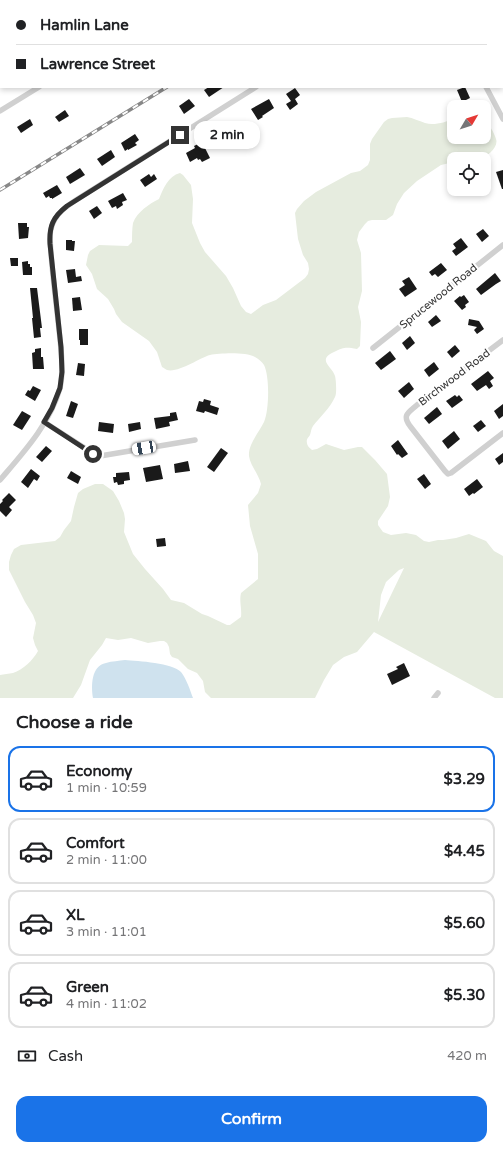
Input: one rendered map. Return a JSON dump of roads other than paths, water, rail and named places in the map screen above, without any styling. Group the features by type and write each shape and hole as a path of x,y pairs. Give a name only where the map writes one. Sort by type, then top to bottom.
{"street":[{"path":"0,111 37,88"},
{"path":"0,480 33,440 44,422 60,388 61,347 50,244 50,230 54,219 61,211 76,200 254,88"},
{"path":"487,88 503,119"},
{"name":"Sprucewood Road","path":"373,348 503,245"},
{"name":"Birchwood Road","path":"503,340 406,415 406,419 410,426 445,471 450,474 503,433"},
{"path":"44,422 91,452 100,456 195,440"},
{"path":"434,698 438,693"}],"water":[{"path":"125,660 155,663 171,666 177,669 185,678 193,698 93,698 92,682 97,668 113,661"}],"railway":[{"path":"0,190 165,88"}]}
